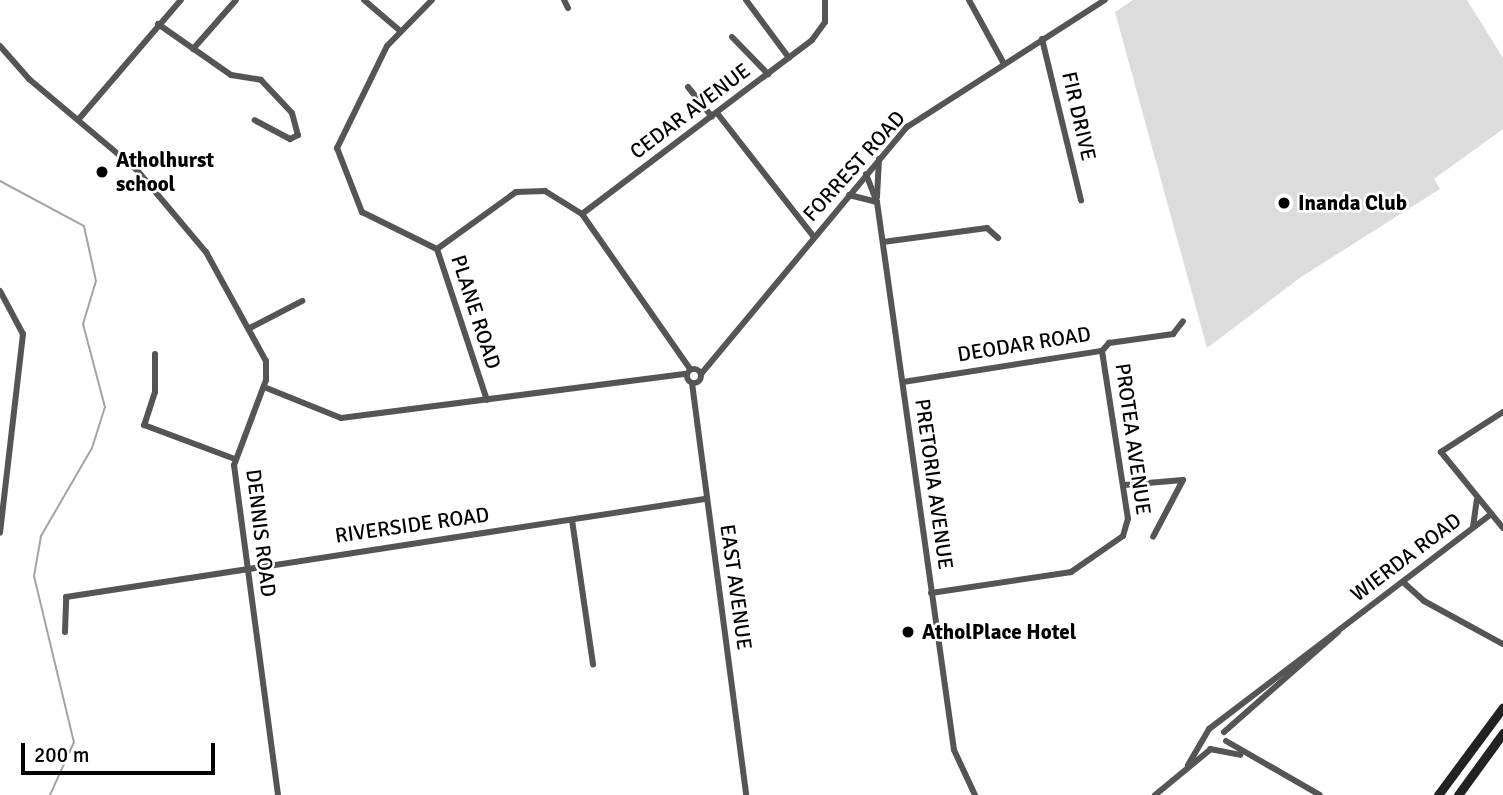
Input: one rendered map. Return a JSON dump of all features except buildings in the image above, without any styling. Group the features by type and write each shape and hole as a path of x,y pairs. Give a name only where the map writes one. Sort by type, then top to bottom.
{"main road":[{"path":"1438,795 1503,707"},
{"path":"1458,795 1503,733"}],"street":[{"path":"79,120 181,0"},
{"path":"193,48 236,0"},
{"path":"364,0 398,29 432,0"},
{"path":"564,0 568,8"},
{"path":"746,0 789,58"},
{"name":"CEDAR AVENUE","path":"582,214 818,34 825,0"},
{"path":"969,0 1004,65"},
{"name":"FORREST ROAD","path":"692,383 907,127 1105,0"},
{"path":"158,24 231,75 261,80 288,106 298,135 290,139 255,120"},
{"name":"PLANE ROAD","path":"398,29 339,135 353,200 377,223 437,249 487,400"},
{"path":"732,37 768,74"},
{"name":"FIR DRIVE","path":"1042,39 1081,200"},
{"name":"DENNIS ROAD","path":"0,46 136,169 206,252 250,328 267,368 264,387 235,459 278,795"},
{"path":"688,87 814,237"},
{"path":"849,195 877,202 879,159"},
{"name":"PRETORIA AVENUE","path":"866,174 877,202 956,761 975,795"},
{"path":"437,249 527,188 582,214 688,372 692,383"},
{"path":"883,242 987,228 998,237"},
{"path":"0,291 23,334 0,533"},
{"path":"250,328 302,301"},
{"name":"DEODAR ROAD","path":"903,382 1102,351 1110,343 1173,334 1183,321"},
{"name":"PROTEA AVENUE","path":"931,593 1058,575 1091,563 1126,529 1124,485 1102,351"},
{"path":"155,354 155,392 144,425 235,459"},
{"path":"264,387 341,418 688,372 701,374"},
{"name":"EAST AVENUE","path":"692,383 705,499 746,795"},
{"path":"1503,412 1441,452 1503,528"},
{"path":"1124,485 1183,480 1153,537"},
{"path":"1473,528 1477,497"},
{"name":"RIVERSIDE ROAD","path":"65,632 64,599 248,567 705,499"},
{"name":"WIERDA ROAD","path":"1224,732 1341,628 1491,514"},
{"path":"572,520 593,664"},
{"path":"1403,582 1423,601 1503,643"},
{"name":"WIERDA ROAD","path":"1217,727 1282,678"},
{"path":"1188,765 1204,741 1206,732 1217,727 1224,732 1226,741 1245,757"},
{"path":"1204,741 1214,749 1245,757 1320,795"},
{"path":"1155,795 1188,765 1226,741"}],"shaded area":[{"name":"Inanda Club","path":"1133,0 1467,0 1503,58 1503,129 1434,179 1440,189 1301,277 1207,348 1115,12"}],"waterway":[{"path":"0,181 84,226 96,281 83,324 105,407 92,448 41,536 34,576 74,742 50,795"}],"place":[{"name":"Atholhurst school","path":"102,172"},
{"name":"Inanda Club","path":"1284,203"},
{"name":"AtholPlace Hotel","path":"908,632"}]}
